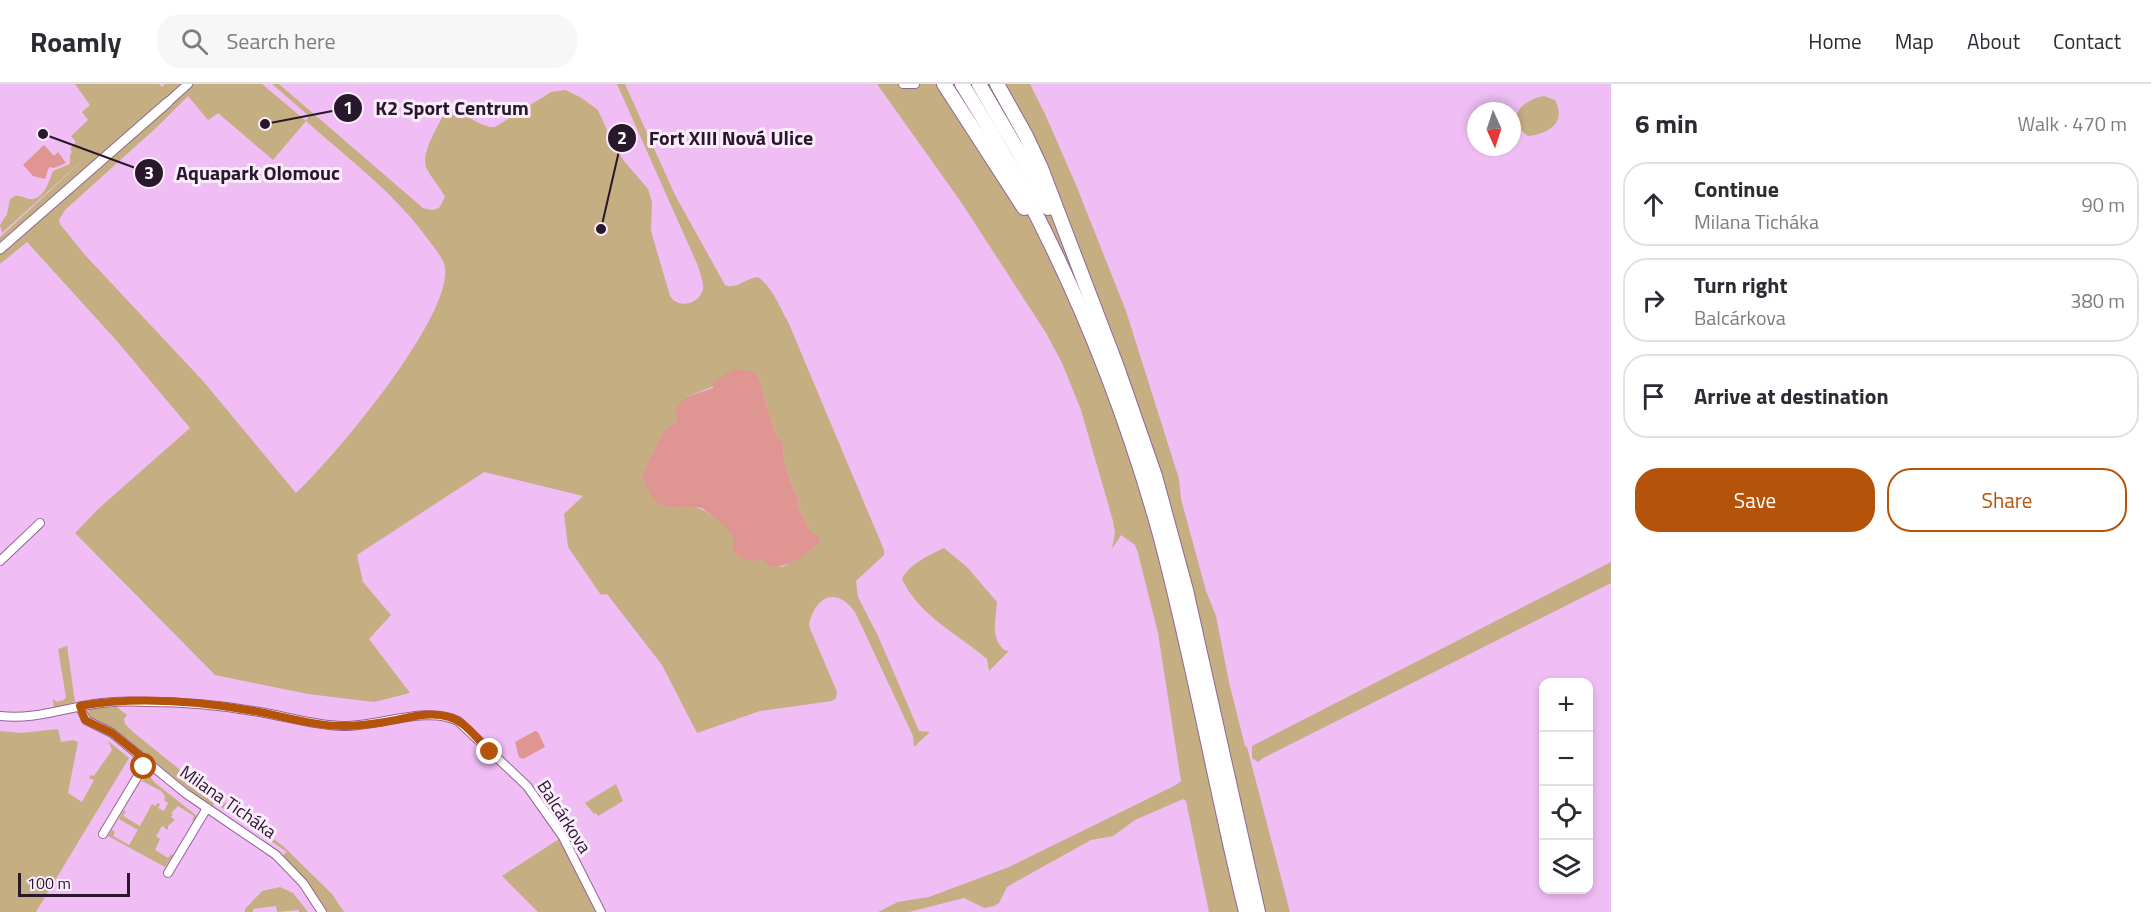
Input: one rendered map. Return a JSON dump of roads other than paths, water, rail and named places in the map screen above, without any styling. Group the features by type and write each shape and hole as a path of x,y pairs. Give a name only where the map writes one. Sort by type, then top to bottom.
{"highway":[{"path":"979,84 1018,151 1083,280"},
{"path":"997,84 1041,168 1139,429 1168,521 1200,651 1258,912"},
{"path":"963,85 1016,175 1064,271 1117,400 1159,532 1246,912"},
{"path":"947,90 1064,271"}],"street":[{"path":"0,249 188,84"},
{"path":"903,84 915,84"},
{"path":"0,561 40,523"},
{"name":"Balcárkova","path":"0,716 26,718 113,701 198,704 343,726 386,722 424,714 450,717 458,721 527,786 563,837 601,912"},
{"name":"Milana Ticháka","path":"80,706 85,720 112,733 207,808 257,840 286,863 303,883 322,912"},
{"path":"103,834 147,761"},
{"path":"168,873 207,808"}],"place":[{"name":"K2 Sport Centrum","path":"265,124"},
{"name":"Aquapark Olomouc","path":"43,134"},
{"name":"Fort XIII Nová Ulice","path":"601,229"}]}
